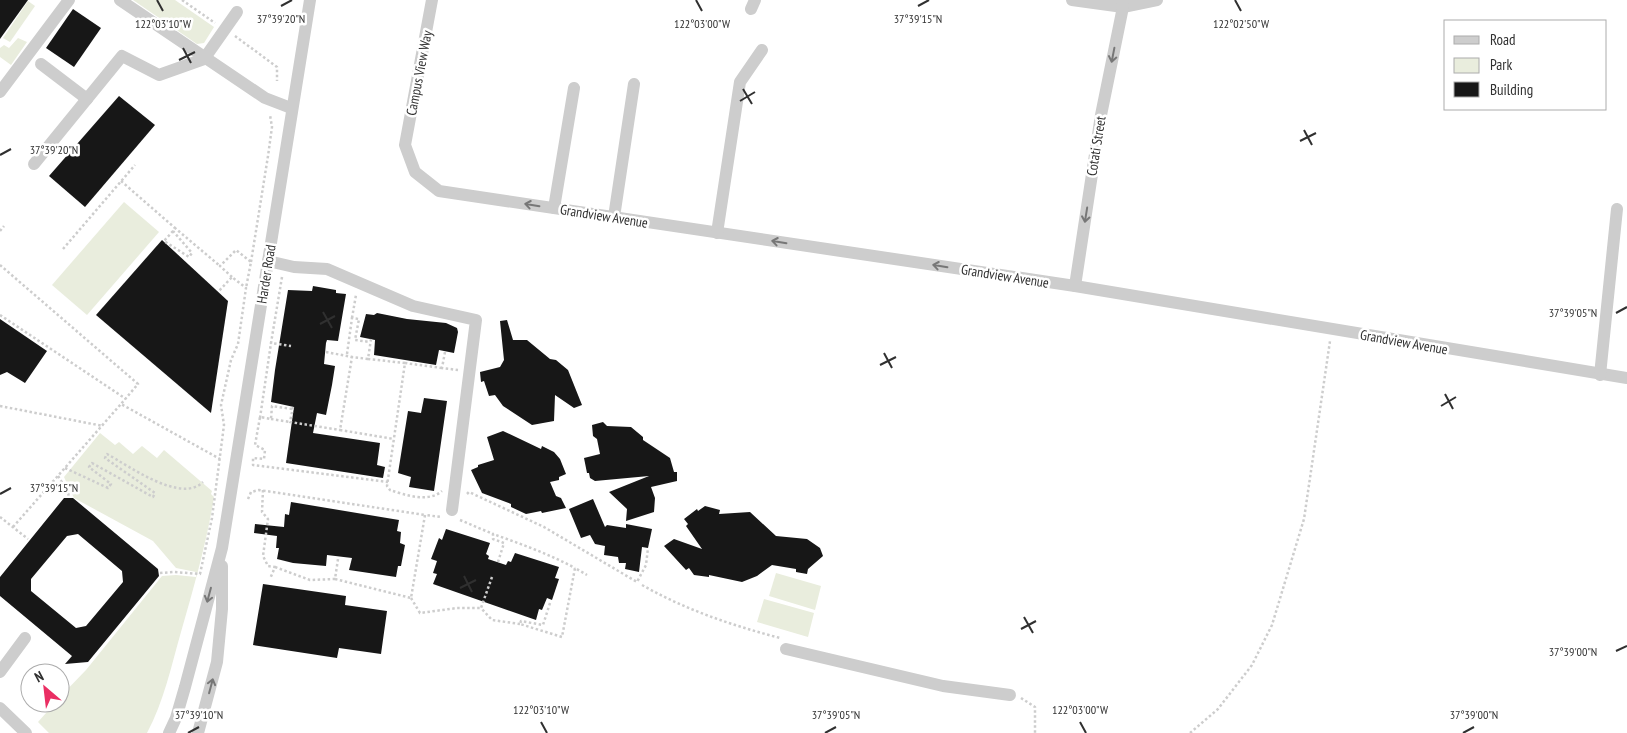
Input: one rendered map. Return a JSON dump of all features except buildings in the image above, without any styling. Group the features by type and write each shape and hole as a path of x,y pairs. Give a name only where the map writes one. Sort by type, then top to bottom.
{"street":[{"path":"0,92 70,0"},
{"path":"120,0 204,59 265,98 291,108"},
{"name":"Harder Road","path":"168,733 181,702 222,548 291,108 310,0"},
{"name":"Campus View Way","path":"405,145 432,0"},
{"path":"1072,0 1122,4 1157,0"},
{"name":"Cotati Street","path":"1075,286 1101,116 1122,4"},
{"path":"34,164 122,56 159,75 204,59 237,12"},
{"path":"717,233 740,82 762,50"},
{"path":"41,64 87,99"},
{"path":"614,217 634,84"},
{"path":"554,208 574,88"},
{"name":"Grandview Avenue","path":"405,145 415,172 439,191 1075,286 1627,378"},
{"path":"1600,375 1617,209"},
{"path":"268,261 327,269 413,306 476,320 451,515"},
{"name":"Harder Road","path":"198,733 218,662 222,610 222,548"},
{"path":"0,672 25,638"},
{"path":"784,644 943,686 1010,695"},
{"path":"0,708 26,733"}],"path":[{"path":"182,0 216,24"},
{"path":"233,34 277,67 277,81"},
{"path":"160,573 200,574 212,518 220,459 224,425 221,405 231,360 238,344 268,156 272,127 270,116"},
{"path":"63,249 135,165"},
{"path":"120,181 174,230 246,288"},
{"path":"0,231 4,226"},
{"path":"174,230 192,253 189,257 164,240 174,230"},
{"path":"220,266 236,250 251,262"},
{"path":"0,265 138,384 13,527"},
{"path":"286,273 279,288 255,445 265,450 264,460 253,458 253,465 388,482"},
{"path":"218,292 232,277"},
{"path":"346,354 356,292"},
{"path":"0,315 126,399"},
{"path":"352,318 359,319 355,340 370,341 368,359"},
{"path":"1190,733 1218,709 1246,672 1272,625 1304,519 1331,330"},
{"path":"271,343 291,346"},
{"path":"326,352 442,368"},
{"path":"340,430 352,357"},
{"path":"405,363 388,482 390,490 401,494 428,497 437,495"},
{"path":"121,404 220,459"},
{"path":"0,406 103,426"},
{"path":"271,419 272,406 293,408 290,422"},
{"path":"260,418 394,439"},
{"path":"65,468 108,488 111,484 89,467 92,463 153,496 155,493 105,458 107,454 152,479 177,489 195,488 203,482"},
{"path":"58,476 68,492 69,498"},
{"path":"248,499 251,492 263,490 425,515 451,515 539,553 554,556 587,575"},
{"path":"263,490 262,512 268,519 263,556 268,566 310,580 335,579 411,598"},
{"path":"464,500 469,492 480,496 544,527 637,582 646,565 648,548"},
{"path":"425,515 411,598 420,613 457,608 482,608"},
{"path":"0,516 28,539"},
{"path":"493,534 492,539 504,544 498,562"},
{"path":"335,579 338,559"},
{"path":"270,579 275,567"},
{"path":"482,608 492,620 520,624 562,637 575,568"},
{"path":"482,608 492,577"},
{"path":"642,586 675,604 704,616 784,644"},
{"path":"520,624 521,621 543,625 550,602"},
{"path":"1010,695 1018,696 1035,707 1035,733"}],"green space":[{"path":"133,0 175,0 214,27 204,43 197,44"},
{"path":"28,1 35,6 10,42 3,38"},
{"path":"18,38 27,42 11,65 0,57 0,48 4,45 9,48"},
{"path":"124,202 159,232 87,315 52,285"},
{"path":"100,433 115,445 119,442 133,454 142,446 157,458 164,450 212,491 211,494 214,497 200,564 163,696 147,733 49,733 38,722 46,713 70,713 70,687 86,670 162,576 196,577 196,572 176,568 153,541 74,498 64,477"},
{"path":"776,573 821,586 815,610 769,596"},
{"path":"764,599 814,613 808,637 757,622"}]}
